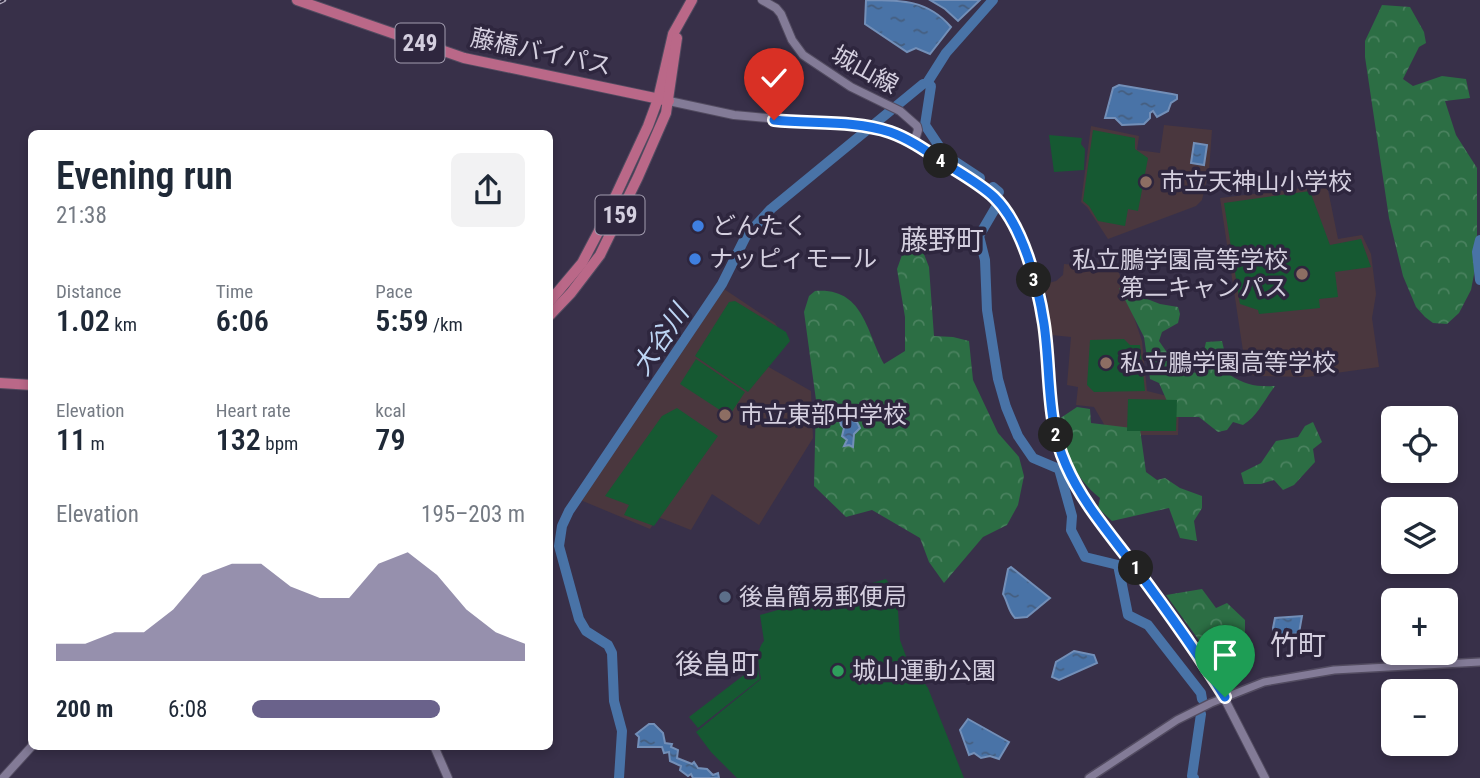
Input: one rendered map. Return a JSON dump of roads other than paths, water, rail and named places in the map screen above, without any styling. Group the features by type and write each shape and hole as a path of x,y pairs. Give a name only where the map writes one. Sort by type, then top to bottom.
{"highway":[{"name":"藤橋バイパス","path":"297,0 464,58 664,100"},
{"name":"159","path":"553,312 600,255 638,177 666,113 664,100 670,41 692,0"},
{"name":"159","path":"553,298 571,277 592,245 664,100"},
{"path":"0,383 28,385"},
{"path":"0,390 28,391"}],"main road":[{"name":"城山線","path":"762,0 781,14 792,40 803,55 851,87 900,111 917,126 914,143"},
{"name":"城山線","path":"664,100 734,115 875,128 891,132 914,143 990,194 1007,214 1031,266 1041,302 1057,441 1069,471 1098,518 1182,630 1225,697 1265,778"},
{"path":"4,778 28,750"},
{"path":"436,750 448,778"}],"street":[{"path":"1089,778 1177,720 1264,682 1334,670 1480,662"}],"water":[{"path":"866,0 913,3 933,11 951,27 930,54 916,48 907,52 865,24"},
{"path":"930,0 980,0 958,21"},
{"path":"1119,85 1177,95 1177,99 1171,103 1168,111 1157,117 1153,111 1150,113 1150,118 1144,124 1122,125 1115,118 1105,118 1113,88"},
{"path":"1194,143 1207,145 1204,165 1191,163"},
{"path":"854,414 853,421 857,422 860,428 854,434 853,447 844,446 847,440 842,436 844,428 839,417"},
{"path":"1011,567 1050,598 1027,617 1015,618 1003,594 1008,569"},
{"path":"1302,616 1299,633 1275,638 1275,618"},
{"path":"1074,651 1094,655 1097,663 1059,680 1052,677 1056,662"},
{"path":"968,719 1009,742 999,759 990,756 981,758 974,753 969,755 960,730"},
{"path":"649,724 654,724 663,733 665,743 672,744 671,747 678,750 677,758 692,764 694,762 698,768 707,769 713,775 718,773 719,778 693,778 691,774 688,776 680,770 681,766 670,761 669,752 664,753 662,747 638,747 639,737 636,734"}],"waterway":[{"name":"大谷川","path":"619,778 622,731 614,701 612,653 608,645 586,631 579,619 559,546 562,526 569,511 722,284 746,236 771,209 927,83 946,53 993,0"},
{"path":"927,83 931,86 925,125 945,155 980,178"},
{"path":"993,187 999,192"},
{"path":"996,207 979,236 985,260 987,310 998,379 1018,436 1033,458 1059,469 1072,516 1071,530 1085,557 1118,565 1128,615 1148,625 1201,693 1202,699"},
{"path":"1480,240 1477,252 1480,280"},
{"path":"1194,778 1192,776 1201,714"}],"railway":[{"path":"0,2 4,0"}],"place":[{"name":"市立天神山小学校","path":"1146,182"},
{"name":"どんたく","path":"698,226"},
{"name":"ナッピィモール","path":"695,259"},
{"name":"私立鵬学園高等学校 第二キャンパス","path":"1302,274"},
{"name":"私立鵬学園高等学校","path":"1106,363"},
{"name":"市立東部中学校","path":"725,415"},
{"name":"後畠簡易郵便局","path":"725,597"},
{"name":"城山運動公園","path":"838,671"}],"district":[{"name":"藤野町","path":"942,240"},
{"name":"竹町","path":"1298,645"},
{"name":"後畠町","path":"717,664"}]}
